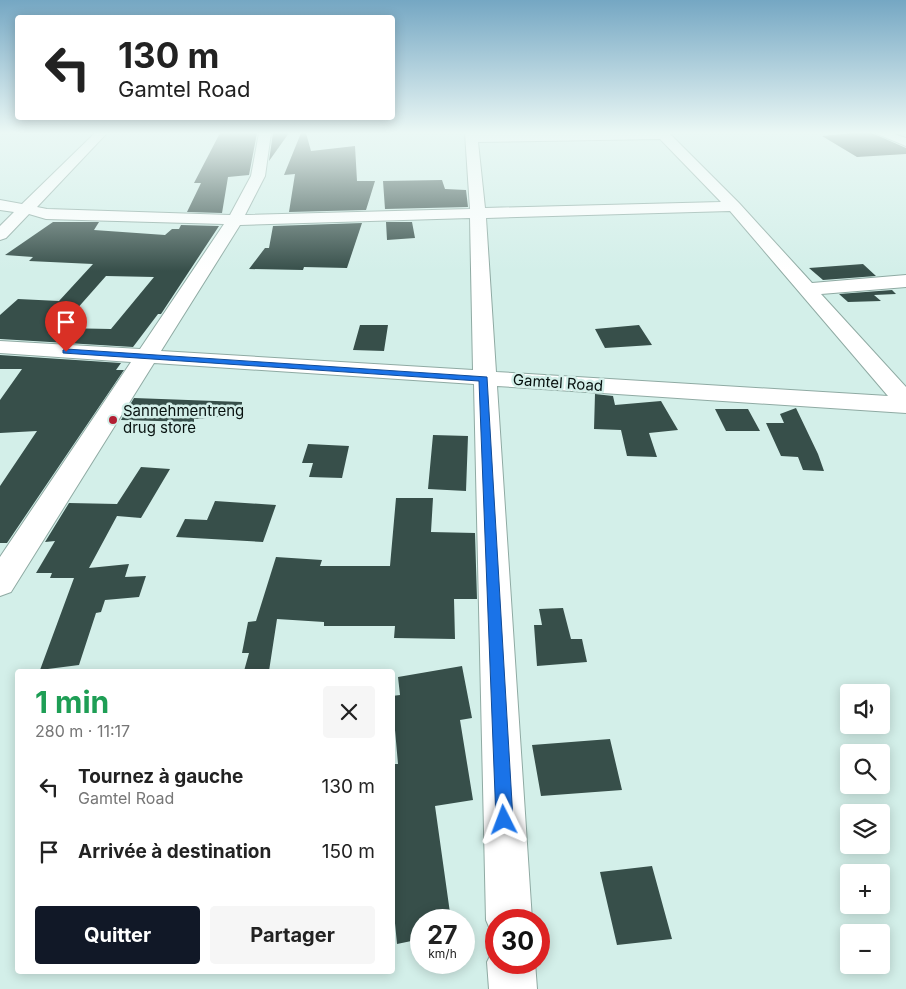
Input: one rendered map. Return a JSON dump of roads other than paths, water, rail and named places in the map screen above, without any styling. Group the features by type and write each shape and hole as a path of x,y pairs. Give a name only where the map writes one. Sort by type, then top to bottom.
{"street":[{"path":"0,235 56,179"},
{"path":"0,583 145,356 235,220 256,179"},
{"path":"476,179 508,909"},
{"path":"708,179 809,289 906,403"},
{"path":"0,205 28,208 46,214 235,220 734,206"},
{"path":"809,289 906,282"},
{"name":"Gamtel Road","path":"0,348 484,379 906,403"},
{"path":"512,974 513,989"}],"place":[{"name":"Sannehmentreng drug store","path":"113,420"}]}
